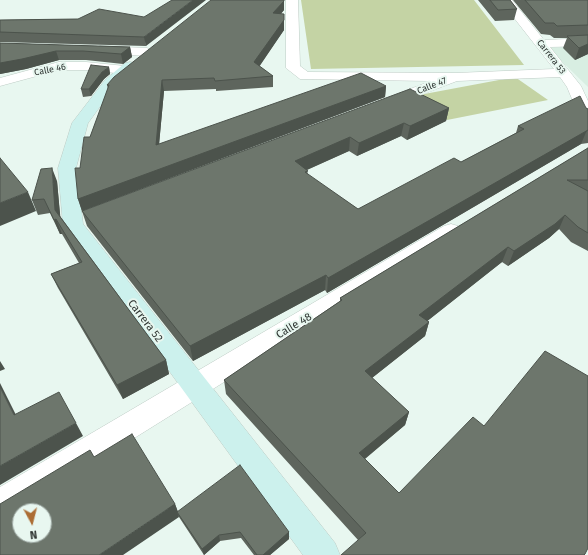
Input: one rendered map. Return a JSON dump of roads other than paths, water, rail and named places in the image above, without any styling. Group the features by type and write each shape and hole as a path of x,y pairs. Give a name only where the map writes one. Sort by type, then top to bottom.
{"street":[{"path":"292,0 293,68 305,76 455,77 563,73"},
{"name":"Carrera 53","path":"506,0 574,86 588,118"},
{"path":"541,44 588,42"},
{"name":"Carrera 52","path":"159,43 110,83 80,123 67,168 80,220 194,386 323,555"},
{"path":"87,50 147,52"},
{"name":"Calle 46","path":"0,82 59,66 86,66 125,70"},
{"name":"Calle 47","path":"374,108 455,77"},
{"name":"Calle 48","path":"0,504 466,222"}]}
